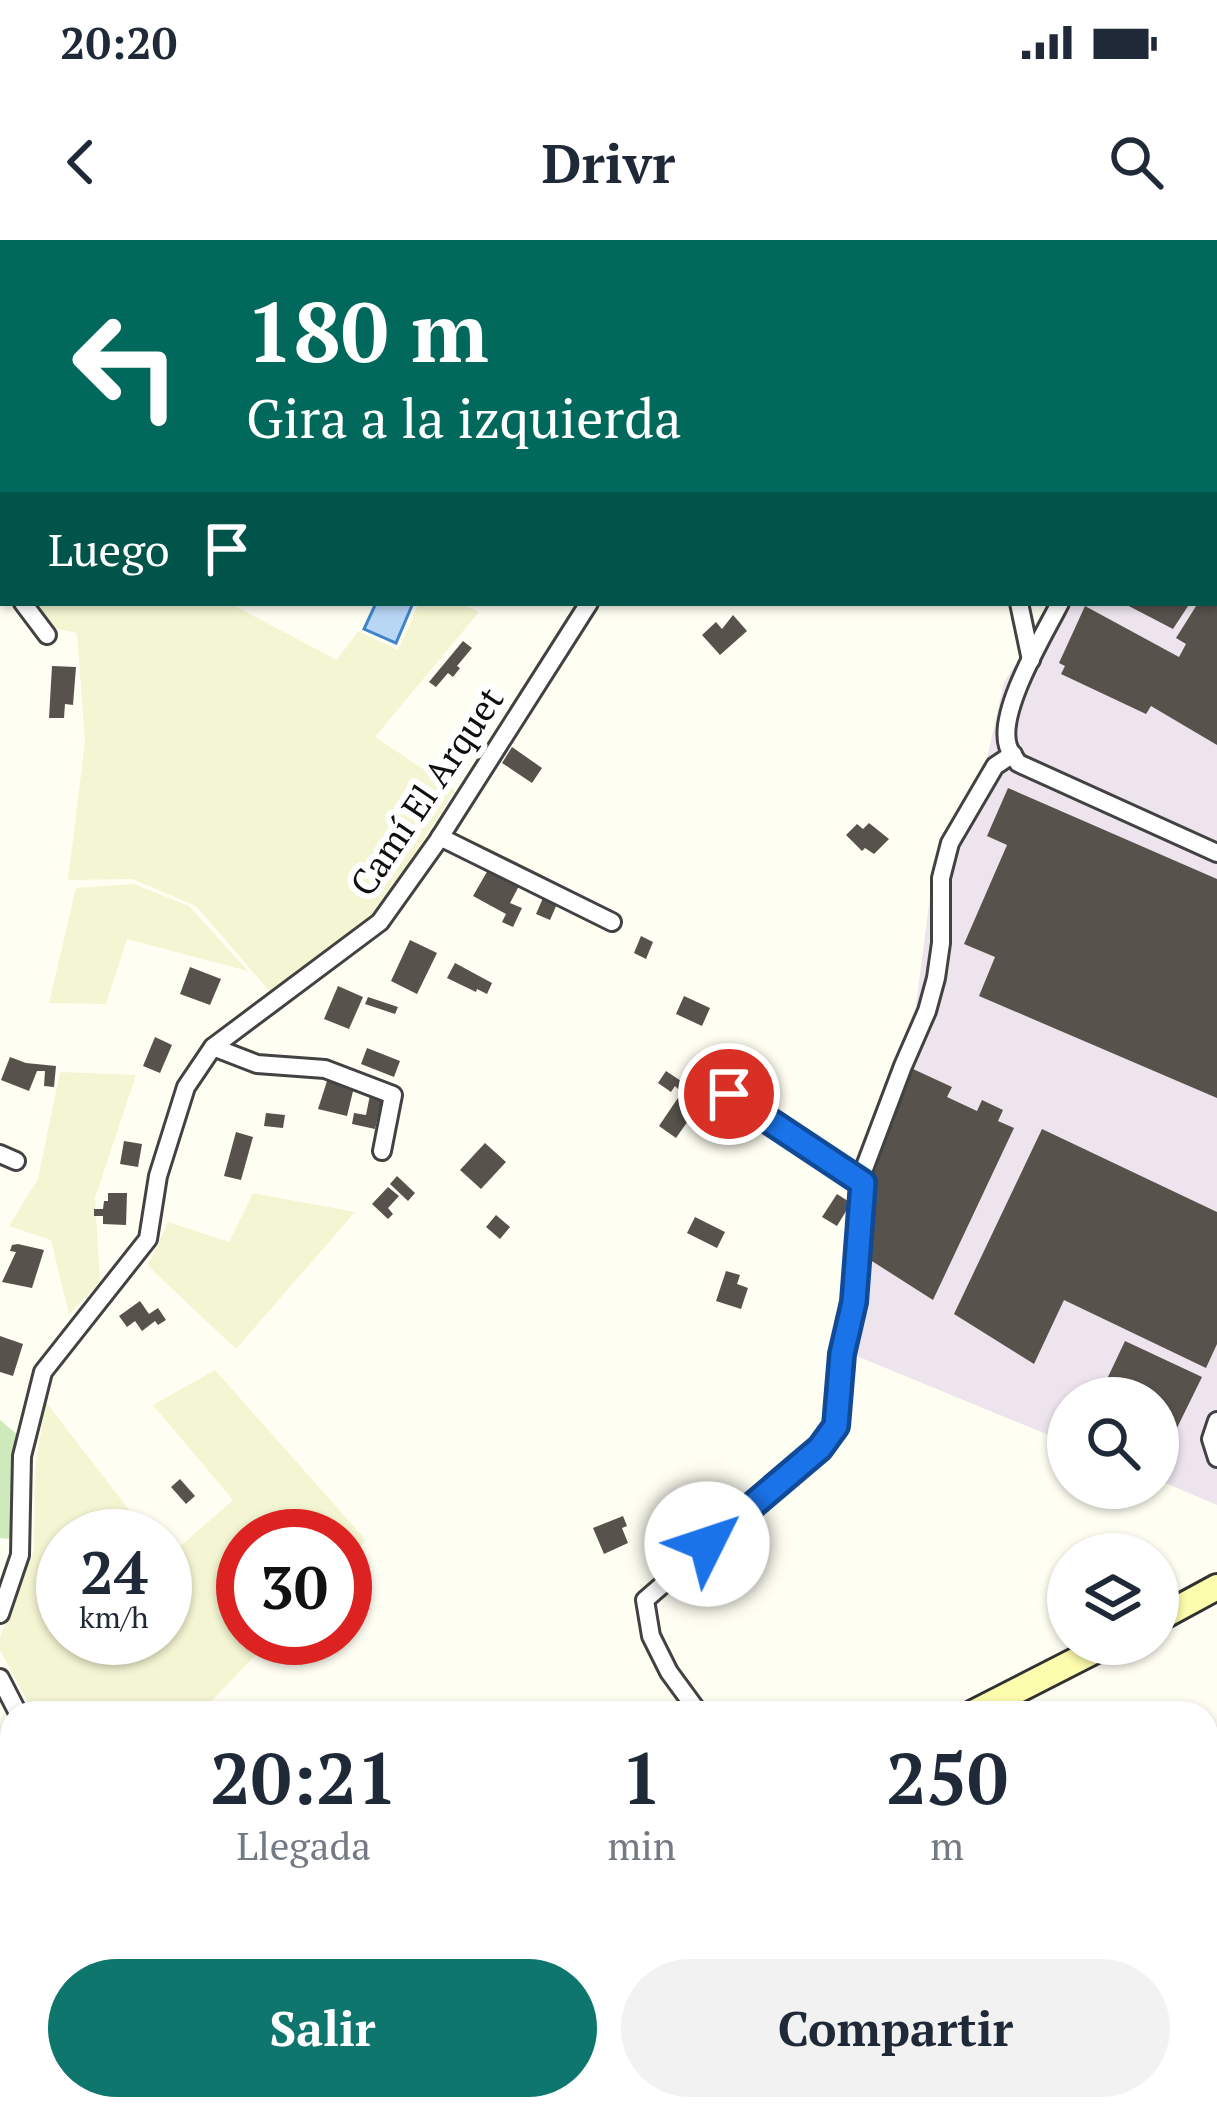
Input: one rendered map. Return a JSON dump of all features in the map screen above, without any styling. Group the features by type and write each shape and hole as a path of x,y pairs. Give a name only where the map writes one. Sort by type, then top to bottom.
{"street":[{"path":"25,606 47,635"},
{"name":"Camí El Arquet","path":"0,1614 20,1555 22,1456 43,1372 148,1239 158,1176 186,1087 213,1047 380,922 587,606"},
{"path":"1020,606 1031,661"},
{"path":"1058,606 1007,720 1008,746 1018,763 1217,853"},
{"path":"690,1701 651,1636 645,1600 820,1448 836,1426 842,1354 854,1302 863,1183 936,978 941,878 950,844 995,766 1013,754"},
{"path":"440,837 612,922"},
{"path":"213,1047 256,1064 326,1069 393,1096 382,1151"},
{"path":"729,1094 863,1183"},
{"path":"1217,1421 1211,1439 1217,1458"},
{"path":"1179,1608 1217,1587"},
{"path":"996,1701 1067,1665"}],"shaded area":[{"path":"1053,606 1217,606 1217,1505 1179,1489 1179,1377 1047,1377 1047,1434 842,1350 858,1156 916,1006 933,873 986,763 1004,682"}],"green space":[{"path":"33,606 235,606 337,660 358,631 398,650 418,606 466,606 479,612 375,737 455,790 373,920 271,993 196,906 132,879 68,880 85,742 77,633 45,626"},
{"path":"134,884 189,906 248,971 127,939 106,1004 49,1003 76,888"},
{"path":"60,1072 136,1075 95,1198 100,1282 69,1314 51,1240 9,1226 38,1179"},
{"path":"253,1193 355,1212 236,1349 148,1266 168,1222 229,1242"},
{"path":"215,1370 338,1509 223,1509 233,1500 153,1405"},
{"path":"46,1402 128,1509 36,1509 36,1665 192,1665 192,1536 216,1515 216,1665 246,1665 212,1701 28,1701 0,1650 0,1637 34,1550 35,1468"},
{"path":"0,1420 19,1436 12,1539 0,1538"}],"water":[{"path":"375,606 412,606 396,643 364,629"}],"building":[{"path":"1085,606 1179,657 1186,644 1176,638 1196,606 1217,606 1217,745 1151,706 1146,714 1061,674 1065,666 1059,663"},
{"path":"1129,606 1188,606 1173,629"},
{"path":"733,615 747,631 720,655 702,635 716,622 722,629"},
{"path":"463,641 472,648 453,677 448,673 436,687 429,682"},
{"path":"52,666 76,667 73,705 65,704 64,718 49,718"},
{"path":"512,747 542,768 532,783 502,763"},
{"path":"1008,788 1217,879 1217,1098 979,996 995,957 964,944 1007,845 987,836"},
{"path":"869,823 889,839 874,854 865,848 862,851 846,835 857,824 863,829"},
{"path":"488,870 519,886 510,903 522,908 513,927 502,922 506,914 473,896"},
{"path":"543,898 557,904 550,920 536,914"},
{"path":"641,936 653,942 646,959 634,953"},
{"path":"410,940 437,953 417,994 391,981"},
{"path":"455,963 492,983 487,994 447,978"},
{"path":"190,967 221,979 210,1005 180,994"},
{"path":"338,986 363,997 349,1029 324,1019"},
{"path":"684,996 710,1008 702,1026 676,1014"},
{"path":"368,997 398,1007 395,1014 365,1004"},
{"path":"155,1037 172,1045 160,1073 143,1066"},
{"path":"367,1048 400,1061 394,1077 361,1064"},
{"path":"10,1057 56,1066 54,1087 44,1086 45,1071 37,1071 29,1091 1,1080"},
{"path":"913,1069 952,1087 947,1097 977,1111 982,1100 1003,1110 998,1121 1014,1128 933,1300 864,1256 872,1170 904,1078 908,1080"},
{"path":"666,1071 684,1083 679,1090 675,1086 671,1092 658,1083"},
{"path":"328,1078 355,1083 347,1116 318,1109"},
{"path":"367,1088 383,1095 375,1129 352,1124 354,1113 366,1115"},
{"path":"684,1089 702,1101 676,1138 659,1126"},
{"path":"266,1113 285,1115 283,1128 264,1126"},
{"path":"1042,1129 1217,1212 1217,1344 1206,1368 1064,1300 1034,1364 954,1314"},
{"path":"236,1132 253,1137 241,1180 224,1176"},
{"path":"124,1141 142,1144 138,1167 120,1164"},
{"path":"485,1143 506,1162 481,1189 460,1170"},
{"path":"397,1176 415,1193 408,1201 390,1184"},
{"path":"388,1187 399,1196 388,1208 393,1214 388,1219 372,1204"},
{"path":"108,1193 127,1193 126,1225 103,1224 103,1216 94,1216 94,1209 103,1209 108,1201"},
{"path":"837,1194 851,1203 837,1226 822,1217"},
{"path":"496,1215 510,1227 500,1239 486,1227"},
{"path":"695,1217 725,1232 717,1248 687,1233"},
{"path":"12,1245 44,1250 32,1288 2,1282 16,1252 10,1251"},
{"path":"726,1271 740,1275 737,1284 748,1288 741,1309 716,1301"},
{"path":"140,1301 149,1314 158,1308 166,1320 158,1325 155,1321 142,1331 135,1321 127,1327 119,1316"},
{"path":"0,1336 23,1344 13,1376 0,1372"},
{"path":"1125,1341 1202,1377 1179,1424 1179,1377 1108,1377"},
{"path":"180,1479 195,1496 186,1504 171,1487"},
{"path":"623,1516 628,1543 604,1554 593,1528"}],"route":[{"path":"707,1544 820,1448 836,1426 842,1354 858,1270 863,1183 729,1094"}]}
